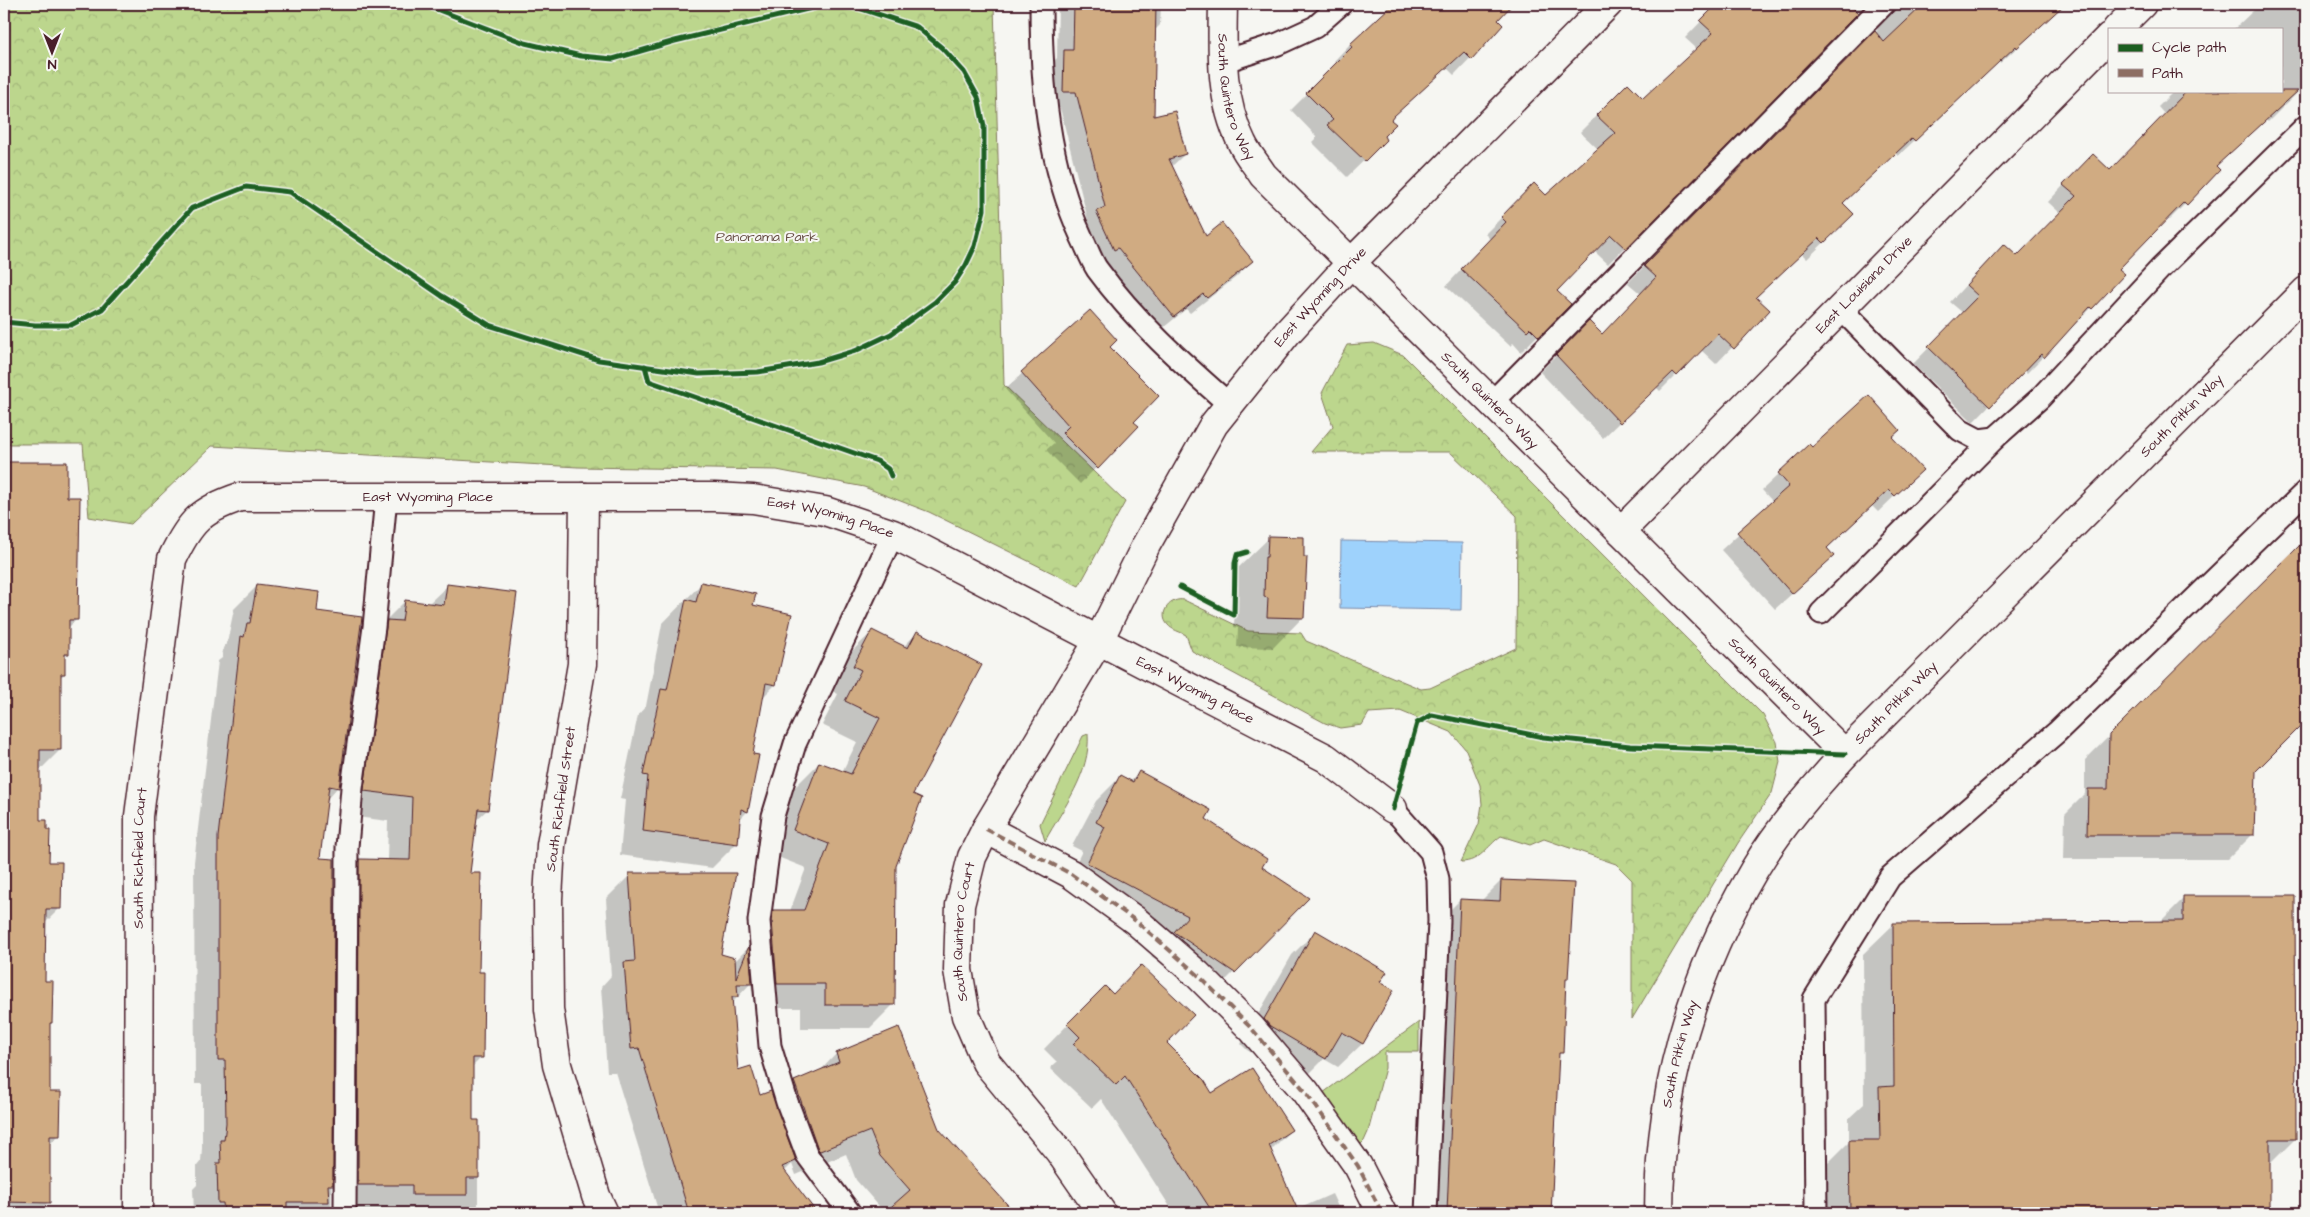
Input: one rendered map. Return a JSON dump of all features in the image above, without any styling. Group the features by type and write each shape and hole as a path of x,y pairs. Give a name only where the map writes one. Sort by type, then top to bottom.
{"street":[{"name":"South Quintero Way","path":"1223,4 1222,62 1226,100 1242,142 1263,175 1845,754"},
{"name":"East Wyoming Drive","path":"1099,640 1146,545 1214,424 1287,333 1351,264 1608,4"},
{"path":"2118,28 2142,4"},
{"name":"East Louisiana Drive","path":"1621,531 2108,38"},
{"name":"South Pitkin Way","path":"1659,1213 1659,1167 1669,1089 1688,1013 1716,939 1760,861 1800,804 1845,754 2263,332 2306,291"},
{"name":"East Wyoming Place","path":"201,515 215,506 240,497 753,499 825,511 893,534 1326,758 1393,809"},
{"name":"South Richfield Street","path":"584,497 582,664 551,845 548,899 550,1009 557,1065 596,1196 604,1213"},
{"name":"South Richfield Court","path":"138,1213 139,816 172,559 184,534 201,515"},
{"name":"South Quintero Court","path":"1099,640 986,829 972,857 960,905 958,970 966,1016 986,1062 1059,1151 1102,1213"},
{"path":"986,829 1071,874 1136,921 1197,974 1252,1030 1305,1091 1358,1166 1382,1213"}],"lane":[{"path":"1042,4 1042,65 1053,150 1072,216 1096,268 1154,337 1230,405"},
{"path":"1222,62 1278,44 1315,27 1341,4"},
{"path":"1491,403 1884,4"},
{"path":"1821,613 1995,438 2040,398 2160,269 2306,126"},
{"path":"1841,308 1960,430 1979,440 1995,438"},
{"path":"1816,1213 1814,998 1890,877 2057,732 2306,491"},
{"path":"345,1213 347,846 352,788 374,627 386,497"},
{"path":"850,1213 807,1155 787,1102 770,1046 759,921 773,816 795,744 893,534"},
{"path":"1393,809 1431,852 1438,879 1440,921 1426,1213"}],"green space":[{"name":"Panorama Park","path":"4,4 994,4 1004,385 1125,502 1079,586 929,512 864,487 777,470 578,467 212,446 131,524 89,517 83,444 4,444"},
{"path":"1374,343 1403,355 1763,715 1777,742 1780,762 1772,793 1738,843 1632,1019 1632,880 1616,864 1544,839 1530,845 1501,836 1478,856 1461,862 1479,824 1482,804 1480,785 1466,750 1451,732 1400,711 1369,713 1362,725 1340,728 1325,723 1192,651 1186,635 1172,628 1165,620 1165,611 1170,603 1184,600 1248,631 1301,633 1306,641 1421,689 1430,688 1516,648 1517,516 1450,452 1311,452 1333,426 1322,393 1347,345"},
{"path":"1088,734 1088,748 1080,776 1045,841 1040,824 1083,736"},
{"path":"1419,1022 1419,1052 1385,1052 1385,1068 1368,1132 1364,1141 1356,1149 1319,1096"}],"water":[{"path":"1341,541 1462,543 1461,610 1340,608"}],"building":[{"path":"1074,4 1156,4 1154,116 1175,111 1186,154 1169,159 1206,236 1222,223 1253,261 1207,298 1203,294 1174,317 1118,248 1114,250 1096,211 1105,207 1076,92 1063,92 1064,50 1073,50"},
{"path":"1393,4 1513,4 1498,20 1503,25 1472,60 1464,52 1394,116 1391,120 1396,124 1384,136 1386,140 1365,161 1327,125 1333,120 1306,93 1352,47 1350,44"},
{"path":"1717,4 1849,4 1858,13 1626,249 1611,235 1557,291 1571,304 1539,337 1530,328 1527,331 1461,269 1506,222 1501,217 1534,183 1546,195 1615,133 1596,115 1628,83 1643,98 1713,33 1700,21"},
{"path":"1924,4 2065,4 2017,48 2016,46 1915,141 1912,138 1843,203 1854,214 1824,243 1819,238 1756,297 1770,310 1734,349 1718,334 1677,376 1673,372 1620,423 1556,355 1589,321 1602,334 1656,277 1644,266 1875,31 1884,42"},
{"path":"2298,91 2216,166 2220,170 2187,205 2184,202 2119,269 2125,274 2092,309 2090,307 2044,358 2041,354 1990,407 1928,347 1978,296 1966,285 2004,244 2017,256 2076,196 2063,185 2093,154 2110,170 2186,92"},
{"path":"1090,310 1117,340 1110,347 1159,396 1134,422 1139,426 1098,469 1062,433 1069,426 1021,372"},
{"path":"1869,395 1900,430 1892,437 1923,470 1895,496 1889,490 1827,548 1834,556 1792,594 1737,532 1789,486 1778,473 1809,444 1812,447"},
{"path":"4,462 67,462 67,497 80,497 78,620 69,620 69,654 65,654 65,674 61,674 61,750 40,750 40,820 47,820 47,830 50,830 49,862 62,862 61,909 46,909 45,981 53,981 52,1023 50,1023 50,1092 61,1092 60,1136 50,1136 50,1203 4,1202"},
{"path":"1268,536 1304,537 1304,557 1307,557 1304,618 1267,617 1268,598 1264,597 1265,557 1267,557"},
{"path":"2306,539 2306,721 2256,771 2254,835 2087,835 2088,789 2108,789 2109,735"},
{"path":"701,582 756,594 753,605 792,614 776,685 766,683 753,754 759,755 748,812 741,809 738,844 643,831 648,776 643,775 661,689 667,690 686,599 696,602"},
{"path":"257,584 319,592 317,611 362,617 339,788 329,786 320,858 334,859 333,1185 328,1185 329,1202 287,1202 287,1213 224,1213 223,1203 218,1203 217,1163 221,1163 220,1140 224,1140 226,1123 225,1060 218,1060 218,837 241,636 244,637 247,623 250,623"},
{"path":"447,584 517,593 488,810 478,809 470,873 481,873 479,972 484,972 483,1058 473,1058 473,1120 479,1120 479,1178 467,1178 467,1195 412,1195 412,1185 358,1185 359,859 410,860 412,797 364,791 364,789 387,620 402,621 405,600 444,605"},
{"path":"872,630 908,648 917,631 982,665 913,794 922,798 896,866 895,1005 825,1005 825,984 777,984 772,921 773,910 804,910 829,844 793,830 819,762 851,774 880,718 845,701 861,670 853,666"},
{"path":"1139,771 1211,810 1206,819 1267,859 1262,867 1309,898 1235,973 1174,932 1188,916 1087,863 1105,827 1096,822 1120,775 1133,782"},
{"path":"629,873 736,873 721,954 735,958 736,978 749,946 752,984 737,984 738,997 732,997 738,1070 751,1066 760,1095 771,1091 796,1161 782,1167 817,1213 689,1213 639,1048 631,1049 624,962 635,961"},
{"path":"1501,880 1574,883 1568,979 1566,979 1563,1053 1559,1053 1551,1213 1447,1212 1460,899 1500,901"},
{"path":"2183,896 2295,896 2296,1139 2270,1139 2270,1213 1850,1213 1849,1140 1880,1140 1879,1087 1894,1086 1893,923 2183,921"},
{"path":"1315,930 1387,972 1380,982 1394,990 1363,1044 1342,1032 1326,1059 1270,1026 1264,1019"},
{"path":"1141,965 1194,1015 1167,1043 1204,1080 1212,1093 1252,1068 1292,1130 1269,1145 1299,1213 1213,1213 1125,1076 1116,1085 1073,1044 1080,1037 1067,1024 1105,986 1113,994"},
{"path":"899,1027 939,1129 1015,1213 884,1213 910,1190 880,1156 870,1131 820,1151 818,1149 794,1081 839,1062 836,1053"}],"marked path":[{"path":"986,829 1071,874 1136,921 1197,974 1252,1029 1305,1091 1358,1166 1382,1213"}],"cycle path":[{"path":"4,322 35,325 71,325 102,309 192,208 246,187 290,192 442,296 489,325 599,360 699,374 758,372 818,362 855,351 891,334 935,302 955,282 975,246 984,210 984,126 978,97 964,72 942,48 917,27 859,8 837,5 816,7 675,41 613,59 581,56 525,43 423,4"},
{"path":"645,366 649,381 877,461 888,469 891,476"},
{"path":"1180,587 1234,615 1235,563 1237,555 1247,552"},
{"path":"1393,809 1417,723 1432,715 1543,737 1630,746 1845,754"}]}
